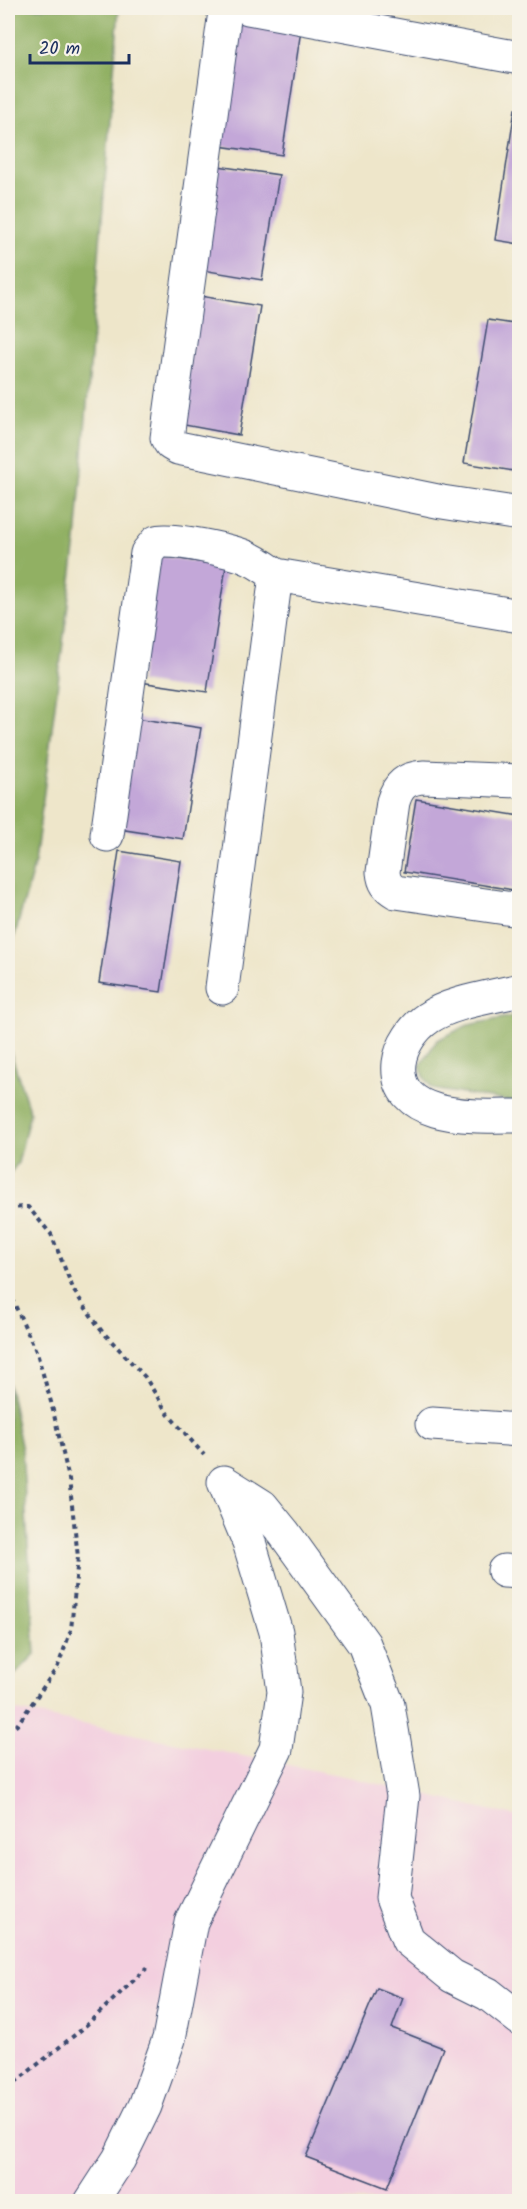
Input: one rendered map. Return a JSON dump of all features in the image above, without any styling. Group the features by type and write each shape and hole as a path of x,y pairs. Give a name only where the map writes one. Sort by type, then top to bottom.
{"street":[{"path":"231,8 226,11 224,19 167,438 178,448 442,502 519,514"},
{"path":"248,8 519,58"},
{"path":"107,835 147,553 151,546 162,540 235,553 247,557 276,575 519,616"},
{"path":"222,988 276,575"},
{"path":"519,781 424,777 413,778 405,782 396,791 393,802 383,872 388,888 396,892 519,910"},
{"path":"519,990 443,1010 427,1018 407,1040 400,1056 398,1070 402,1086 411,1098 453,1116 519,1116"},
{"path":"432,1424 519,1430"},
{"path":"224,1482 262,1506 364,1644 388,1705 403,1796 392,1898 408,1940 452,1976 488,1994 519,2019"},
{"path":"91,2202 119,2159 145,2106 169,2039 191,1922 276,1749 284,1692 276,1632 249,1542 224,1482"}],"path":[{"path":"8,1208 28,1207 51,1234 74,1291 101,1330 145,1377 168,1414 219,1472 224,1482"},
{"path":"8,1290 37,1353 51,1402 69,1479 78,1557 70,1630 58,1666 16,1725 8,1732"},
{"path":"8,2088 81,2030 149,1966"}],"shaded area":[{"path":"8,1709 353,1778 519,1817 519,2201 8,2201"}],"green space":[{"path":"8,8 119,8 76,541 35,862 8,960"},
{"path":"519,1015 519,1101 433,1089 425,1079 420,1066 437,1040 468,1025"},
{"path":"8,1044 30,1113 18,1163 8,1176"},
{"path":"8,1382 22,1450 35,1654 8,1682"}],"building":[{"path":"237,20 301,30 282,155 219,146"},
{"path":"515,109 520,109 520,244 495,240"},
{"path":"218,166 279,175 262,280 202,270"},
{"path":"200,296 260,306 239,435 179,424"},
{"path":"488,320 520,325 520,472 464,463"},
{"path":"159,556 226,566 207,692 140,682"},
{"path":"136,718 201,728 183,839 119,829"},
{"path":"416,799 520,816 520,891 404,872"},
{"path":"119,851 181,861 161,992 99,983"},
{"path":"377,1988 403,1998 392,2028 443,2048 387,2188 306,2157"}]}
